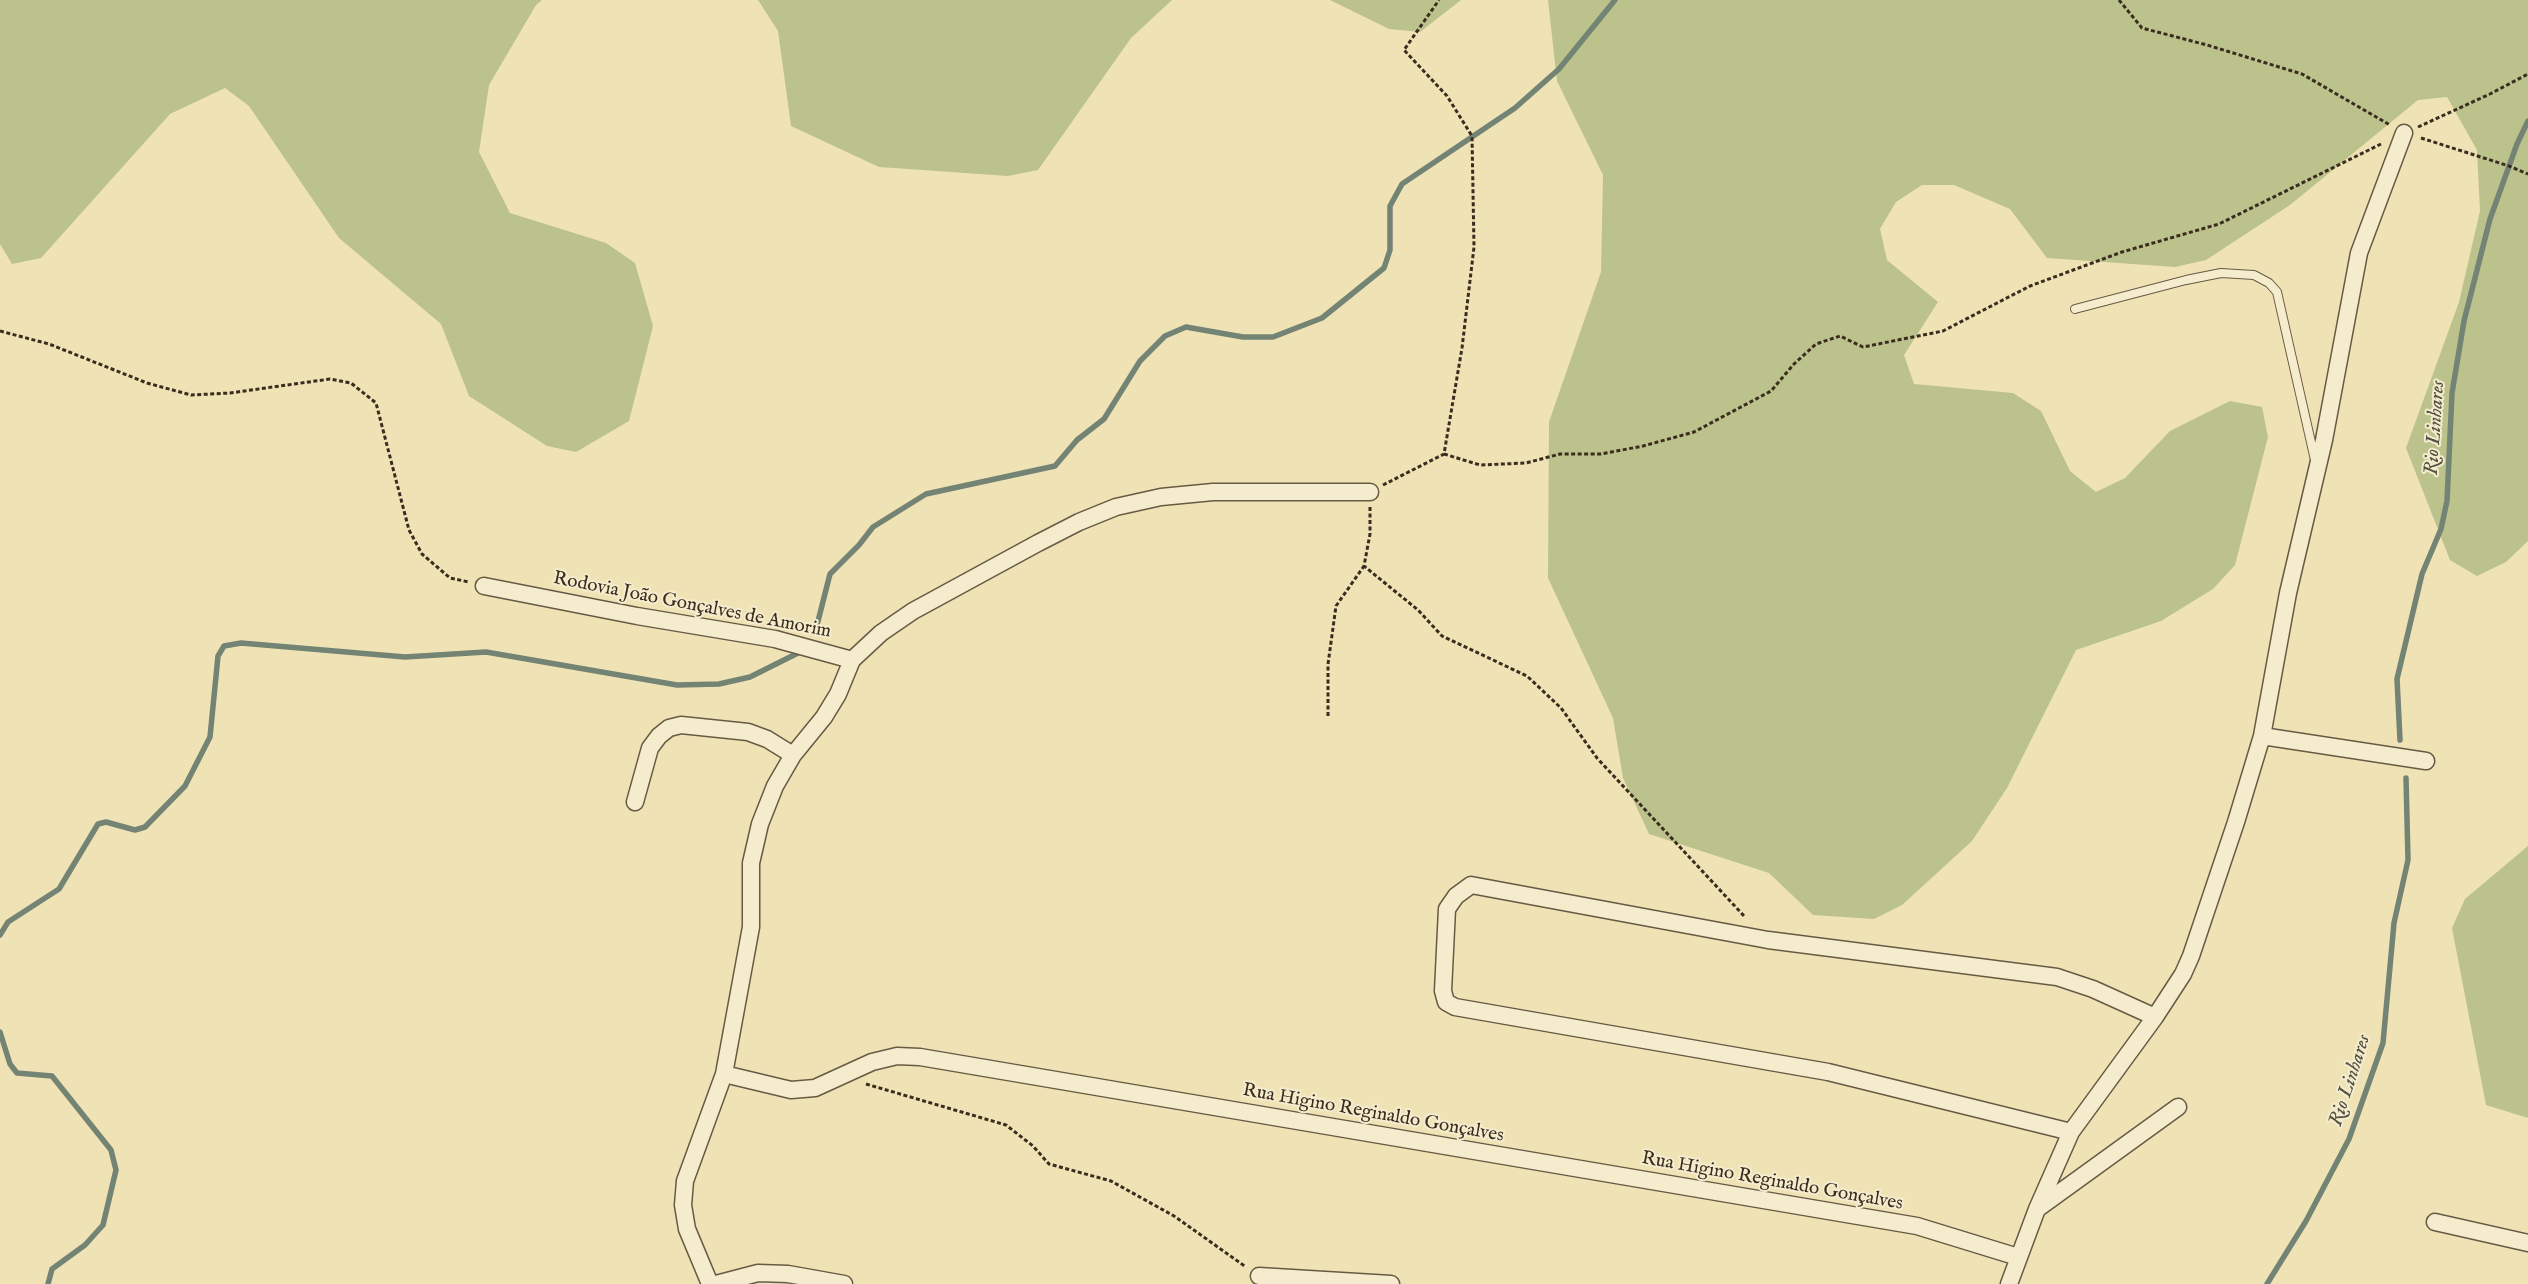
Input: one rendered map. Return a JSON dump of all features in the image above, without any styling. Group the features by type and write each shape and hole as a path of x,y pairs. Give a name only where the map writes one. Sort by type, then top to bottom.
{"street":[{"path":"2009,1284 2037,1208 2071,1132 2155,1017 2183,974 2191,956 2236,822 2262,736 2288,593 2317,469 2359,253 2404,133"},
{"path":"710,1284 687,1229 683,1205 686,1181 724,1074 751,927 751,863 760,824 775,786 793,754 824,717 838,694 852,660 881,633 913,611 1038,543 1079,522 1116,507 1162,497 1213,492 1370,492"},
{"name":"Rodovia João Gonçalves de Amorim","path":"484,586 637,616 775,639 852,660"},
{"path":"635,802 650,748 659,736 669,728 681,725 748,732 767,739 793,754"},
{"path":"2262,736 2426,761"},
{"path":"2071,1132 1828,1072 1455,1008 1446,1002 1443,991 1447,909 1456,896 1471,885 1768,940 2057,977 2093,989 2155,1017"},
{"name":"Rua Higino Reginaldo Gonçalves","path":"724,1074 791,1090 815,1088 880,1060 897,1056 920,1057 1917,1226 2018,1257"},
{"path":"2037,1208 2178,1107"},
{"path":"2435,1222 2528,1243"},
{"path":"716,1284 758,1273 788,1274 844,1284"},
{"path":"1259,1276 1391,1284"}],"lane":[{"path":"2075,310 2186,280 2221,273 2254,276 2269,282 2276,292 2317,469"}],"path":[{"path":"1439,0 1404,50 1447,96 1472,136 1474,247 1462,348 1444,454"},
{"path":"2119,0 2142,28 2207,45 2302,74 2404,133 2509,166 2528,174"},
{"path":"1328,716 1328,664 1336,606 1364,566 1370,534 1370,492 1444,454 1480,465 1526,463 1560,454 1601,454 1643,446 1694,432 1771,391 1794,364 1816,344 1840,336 1863,347 1943,331 2030,286 2122,252 2219,224 2528,74"},
{"path":"0,332 49,344 147,383 191,395 230,393 330,379 351,383 376,403 409,530 422,554 450,578 484,586"},
{"path":"1364,566 1418,610 1442,636 1527,676 1561,708 1597,758 1747,919"},
{"path":"841,1076 1006,1125 1033,1146 1049,1164 1118,1185 1174,1216 1259,1276"}],"green space":[{"path":"0,0 542,0 536,5 489,85 479,152 510,213 606,243 635,263 653,326 629,421 576,452 547,446 469,396 441,324 339,238 249,106 225,88 170,114 41,258 12,264 0,244"},
{"path":"758,0 1172,0 1131,38 1038,170 1008,176 879,167 791,126 778,31"},
{"path":"1330,0 1461,0 1420,32 1389,29"},
{"path":"1548,0 2528,0 2528,541 2506,562 2477,576 2450,560 2406,448 2459,302 2480,211 2477,150 2447,97 2418,100 2290,205 2206,260 2175,267 2047,258 2010,209 1954,185 1922,185 1896,202 1880,229 1887,260 1938,302 1904,355 1914,384 2013,393 2041,411 2070,471 2096,492 2125,478 2170,431 2230,401 2262,407 2268,437 2235,565 2213,589 2161,621 2076,650 2007,788 1972,841 1902,905 1874,919 1813,915 1769,873 1649,834 1623,778 1613,718 1548,578 1549,422 1601,272 1603,175 1557,81"},
{"path":"2528,846 2528,1118 2486,1105 2452,928 2465,899"}],"waterway":[{"path":"816,629 830,574 859,545 873,527 926,494 1055,466 1077,440 1104,419 1140,361 1165,336 1186,327 1243,337 1273,337 1322,318 1384,268 1390,250 1390,206 1402,184 1515,108 1559,69 1615,0"},
{"name":"Rio Linhares","path":"2400,740 2397,679 2422,574 2441,529 2447,501 2452,393 2464,321 2490,219 2517,144 2528,121"},
{"path":"0,935 8,922 59,889 98,824 106,822 135,830 145,827 185,786 210,737 218,656 224,646 241,643 405,657 486,652 677,685 719,684 750,677 798,653"},
{"name":"Rio Linhares","path":"2267,1284 2306,1221 2349,1139 2383,1043 2394,923 2408,860 2406,778"},
{"path":"0,1032 10,1064 17,1073 52,1076 111,1150 116,1170 103,1225 85,1245 52,1269 48,1284"}]}
